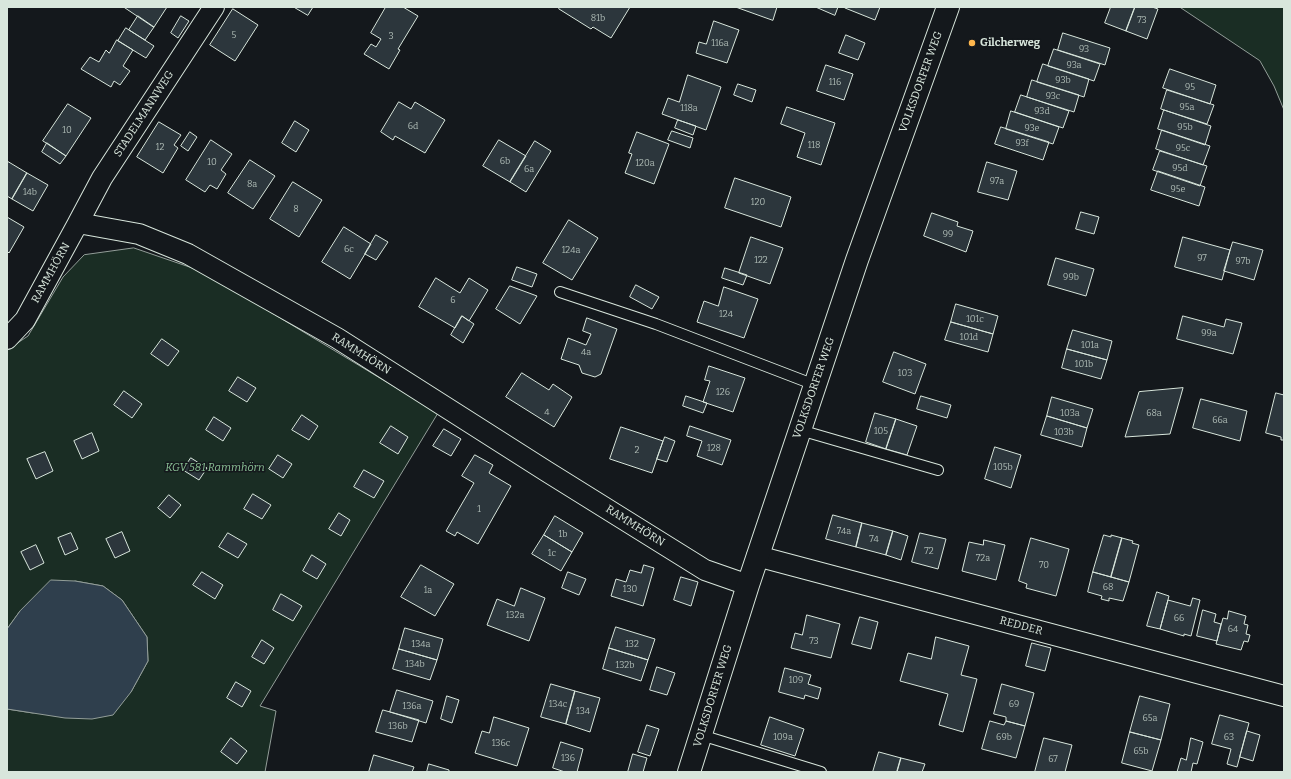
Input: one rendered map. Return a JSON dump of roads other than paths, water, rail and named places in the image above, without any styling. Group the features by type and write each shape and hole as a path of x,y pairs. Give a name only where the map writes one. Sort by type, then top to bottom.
{"street":[{"name":"STADELMANNWEG","path":"78,223 102,178 214,7"},
{"name":"VOLKSDORFER WEG","path":"689,772 748,585 857,260 948,7"},
{"name":"RAMMHÖRN","path":"7,339 25,320 78,223 139,234 188,254 343,342 705,570 748,585"},
{"name":"REDDER","path":"758,556 1284,696"}],"lane":[{"path":"560,292 656,324 815,385"},
{"path":"800,430 938,470"},
{"path":"701,736 821,772"}],"water":[{"path":"51,580 75,581 103,586 122,600 147,637 148,661 131,692 113,715 92,719 65,718 7,709 7,629 20,611"}],"place":[{"name":"Gilcherweg","path":"972,43"}],"park label":[{"name":"KGV 581 Rammhörn","path":"215,468"}]}
